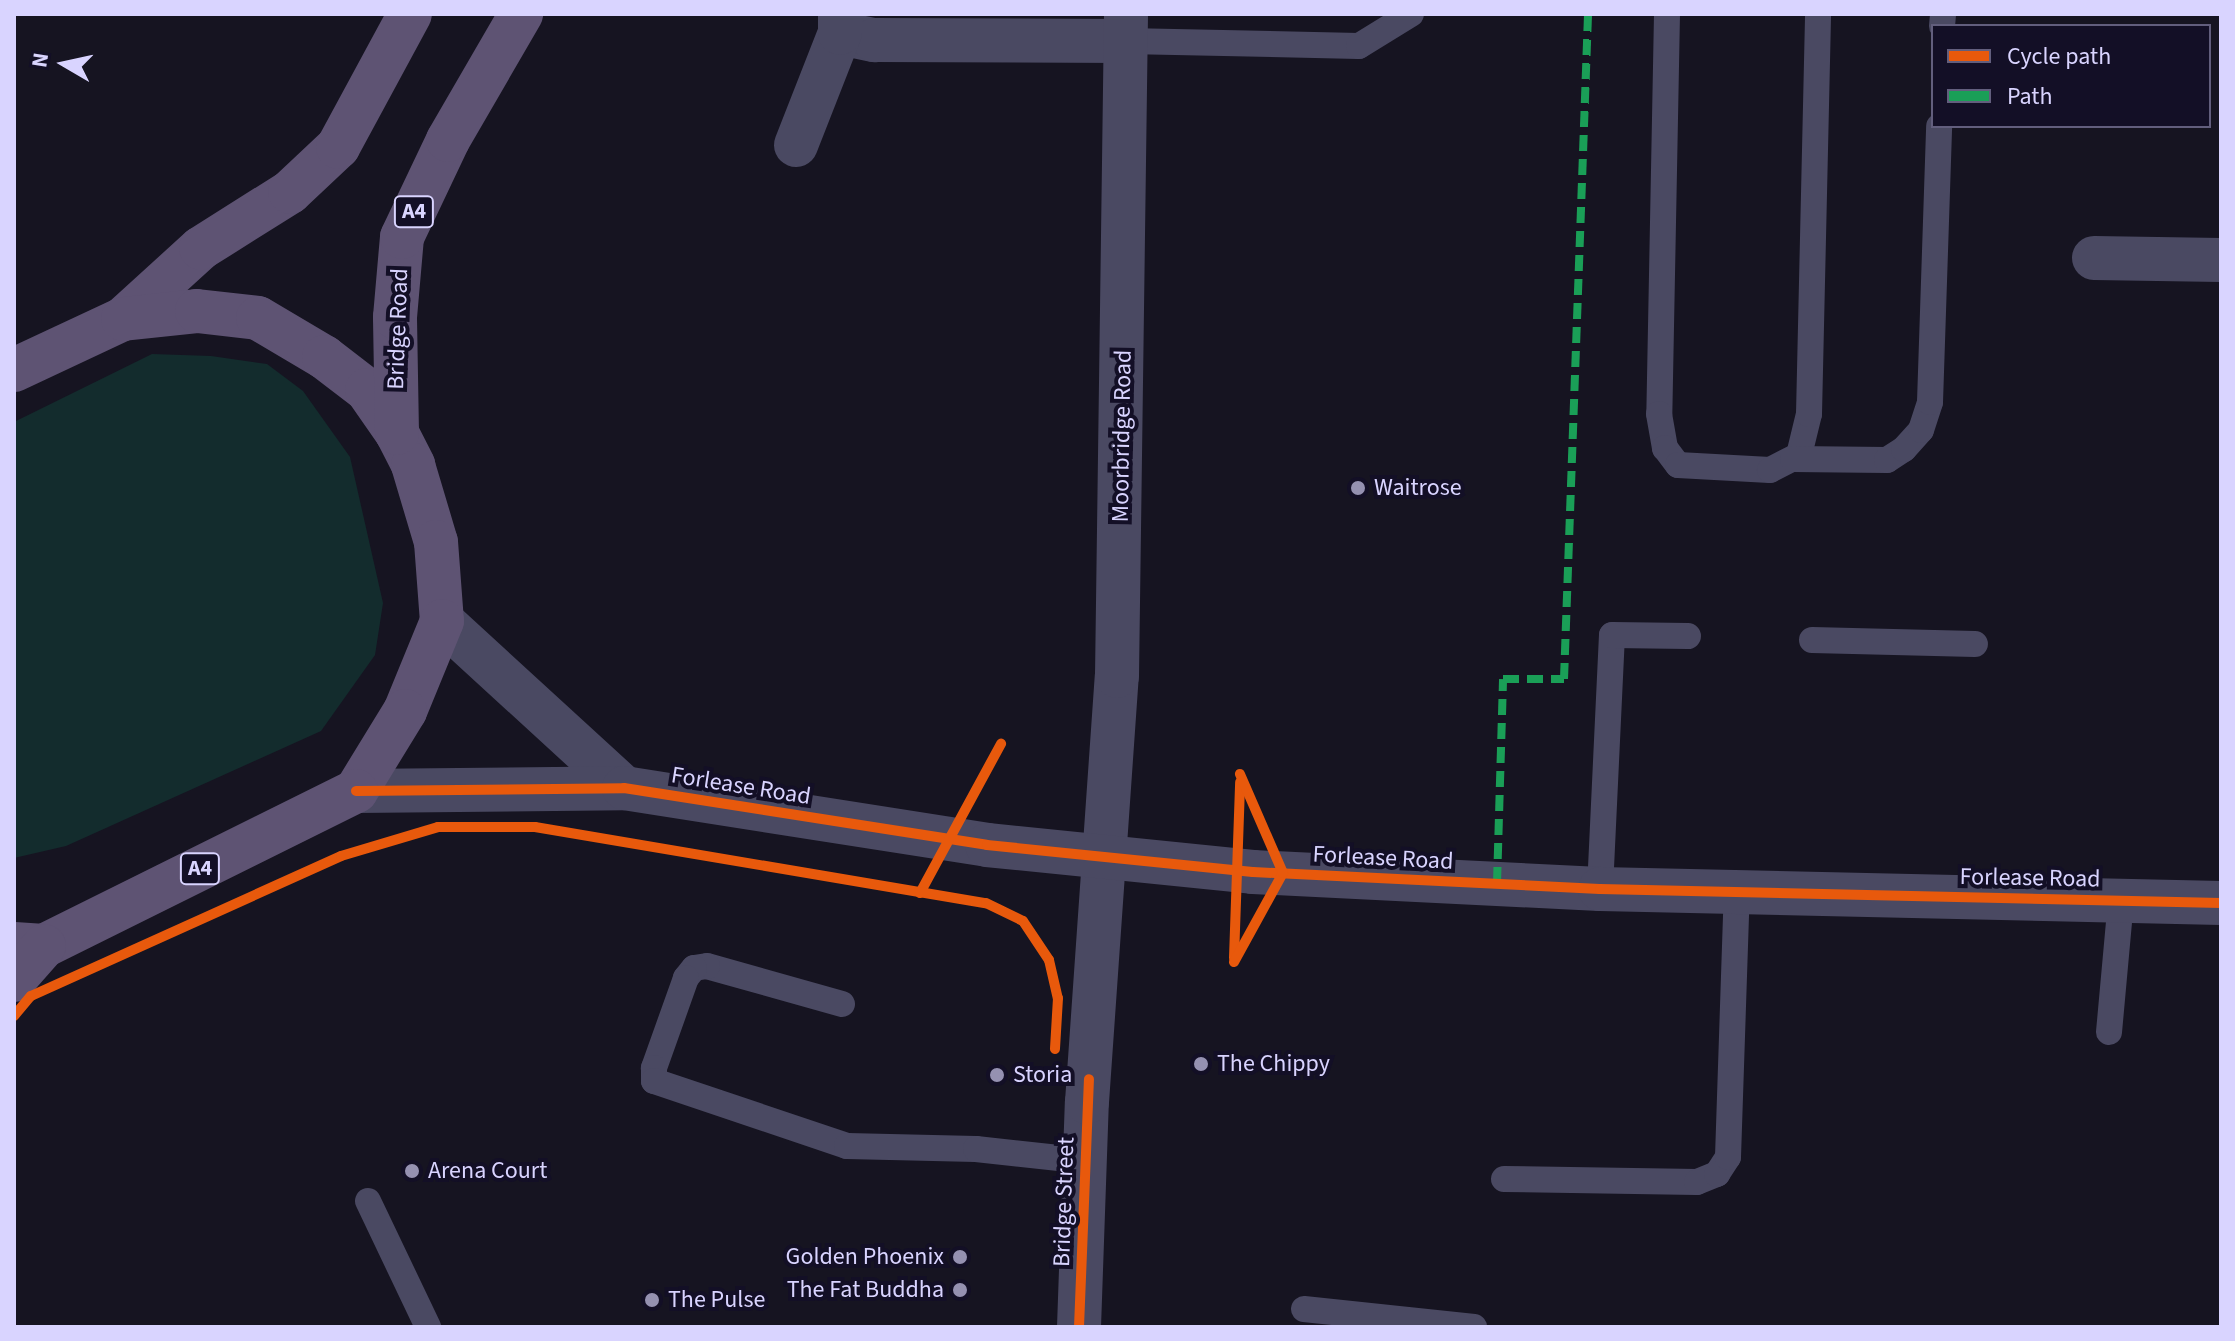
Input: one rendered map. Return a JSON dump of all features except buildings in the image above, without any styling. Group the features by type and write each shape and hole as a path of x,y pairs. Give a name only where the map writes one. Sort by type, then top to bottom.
{"main road":[{"name":"A4","path":"14,370 123,319 201,248 290,192 338,147 410,14"},
{"name":"Bridge Road","path":"397,433 395,317 402,237 448,140 521,14"},
{"name":"A4","path":"14,980 29,945 356,791 405,711 442,621 436,542 413,465 397,433 367,390 324,357 258,318 197,311 123,319"}],"street":[{"path":"796,145 840,24 874,40 1126,28"},
{"name":"Moorbridge Road","path":"1105,857 1117,676 1126,28"},
{"path":"2094,258 2221,260"},
{"path":"442,621 624,788"},
{"name":"Forlease Road","path":"356,791 624,788 987,845 1253,872 1600,889 2221,903"},
{"name":"Bridge Street","path":"1079,1327 1105,857"}],"lane":[{"path":"1126,28 1359,46 1411,14"},
{"path":"1667,14 1659,414 1665,448 1678,465 1770,470 1799,455 1809,414 1818,14"},
{"path":"1793,459 1887,460 1904,449 1921,430 1930,402 1939,128"},
{"path":"1600,889 1612,635 1688,636"},
{"path":"1812,640 1975,644"},
{"path":"1504,1179 1697,1182 1717,1174 1728,1157 1737,892"},
{"path":"2109,1032 2121,900"},
{"path":"842,1004 707,966 694,968 686,978 654,1068 654,1081 847,1146 976,1149 1086,1161"},
{"path":"368,1201 428,1327"},
{"path":"1304,1309 1474,1327"}],"green space":[{"path":"152,354 211,356 267,364 303,391 350,457 383,603 375,655 321,731 66,846 14,858 14,422"}],"marked path":[{"path":"1497,883 1503,679 1564,679 1588,14"}],"cycle path":[{"path":"920,893 1001,744"},
{"path":"1234,962 1283,873 1240,774"},
{"path":"1234,958 1240,782"},
{"path":"356,791 624,788 987,845 1253,872 1600,889 2221,903"},
{"path":"14,1016 31,996 341,856 438,827 535,827 986,903 1023,921 1049,960 1058,998 1055,1049"},
{"path":"1079,1327 1089,1079"}],"place":[{"name":"Waitrose","path":"1358,488"},
{"name":"The Chippy","path":"1201,1064"},
{"name":"Storia","path":"997,1075"},
{"name":"Arena Court","path":"412,1171"},
{"name":"Golden Phoenix","path":"960,1257"},
{"name":"The Fat Buddha","path":"960,1290"},
{"name":"The Pulse","path":"652,1300"}]}
